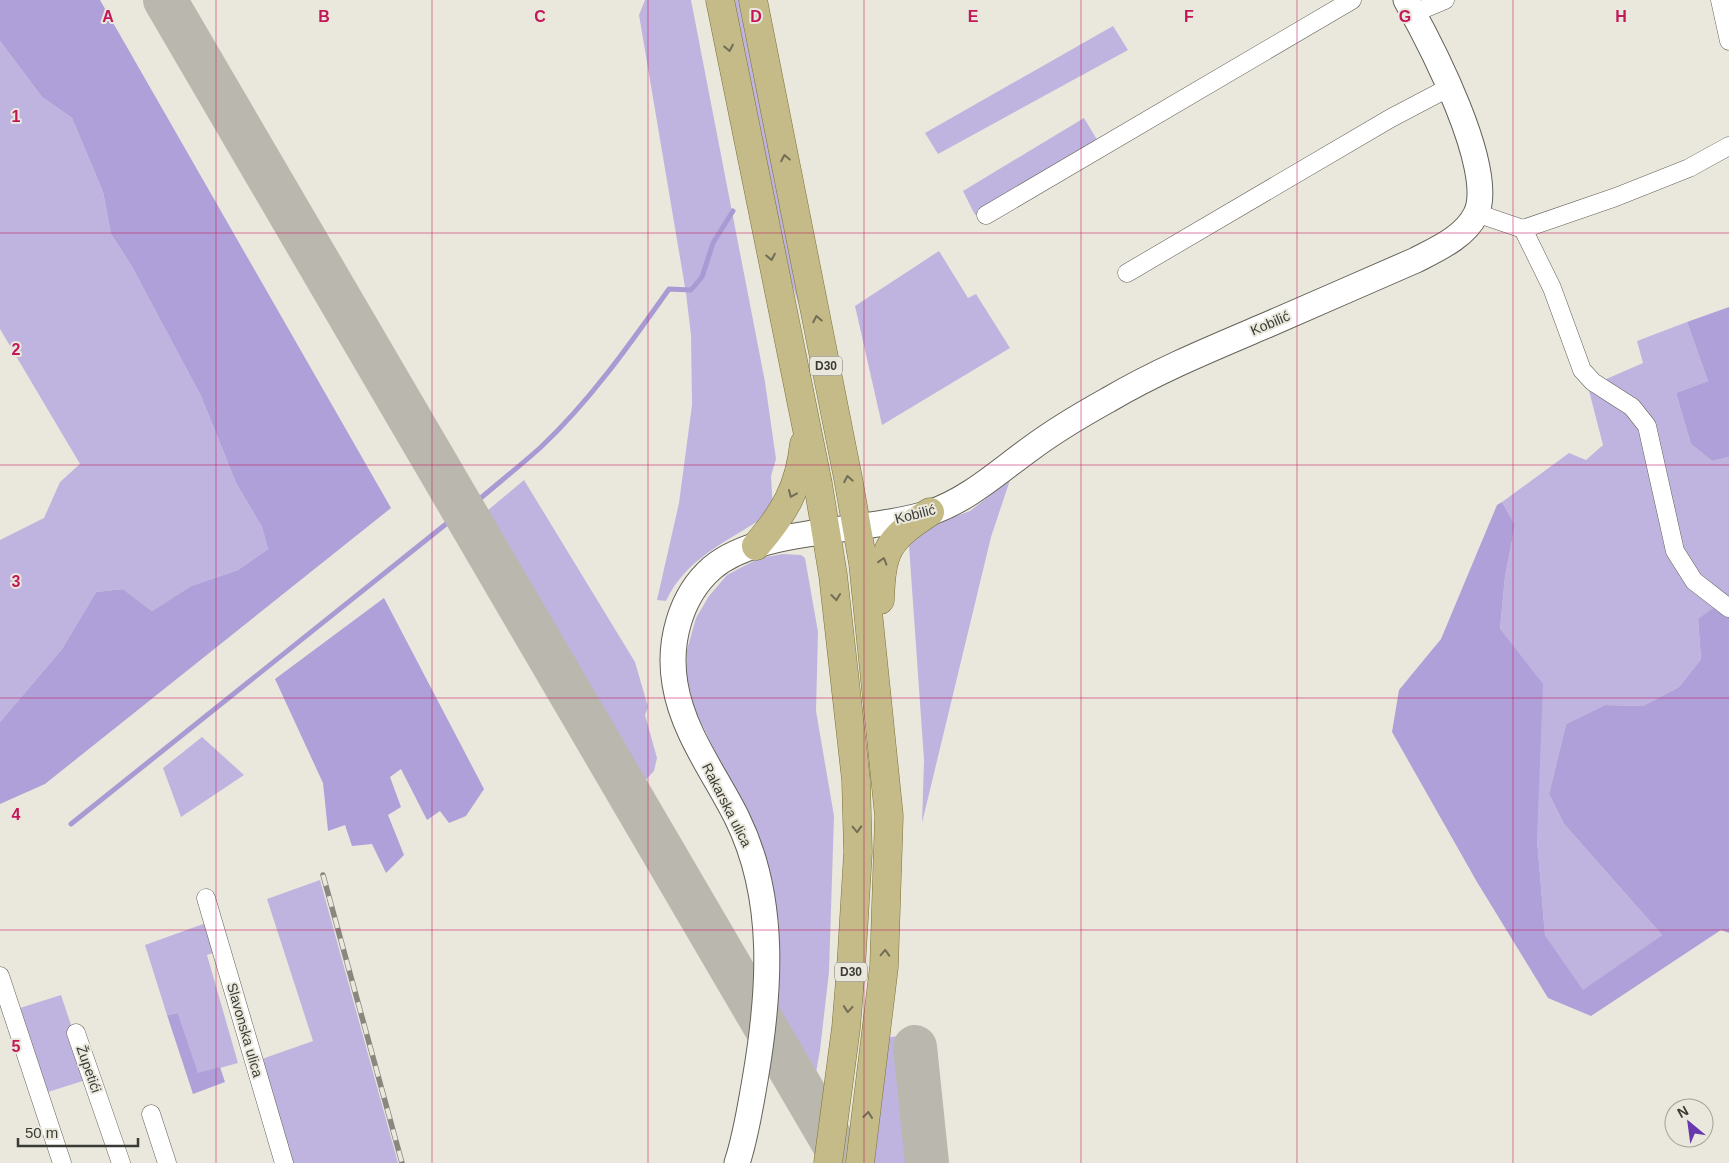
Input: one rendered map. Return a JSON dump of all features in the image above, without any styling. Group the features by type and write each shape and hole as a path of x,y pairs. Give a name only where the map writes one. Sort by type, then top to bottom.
{"main road":[{"name":"D30","path":"720,0 826,532 833,575 856,780 858,852 846,1028 828,1163"},
{"name":"D30","path":"753,0 856,527 862,563 883,749 889,816 884,967 875,1054 860,1163"},
{"path":"1410,7 1450,87 1467,128 1477,170 1479,191 1476,213"},
{"name":"Kobilić","path":"756,546 930,512 981,486 1046,437 1131,387 1188,358 1416,260 1446,244 1464,231 1476,213"},
{"path":"756,546 778,520 791,497 802,467 806,430"},
{"path":"883,749 888,710 880,605 881,569 883,559 892,542 913,523 930,512"},
{"name":"Rakarska ulica","path":"737,1163 746,1130 763,1026 768,964 764,902 752,854 737,818 689,730 681,710 675,684 672,656 676,632 688,600 697,584 712,568 740,551 756,546"}],"street":[{"path":"986,215 1352,0"},
{"path":"1410,7 1445,0"},
{"path":"1720,0 1729,41"},
{"path":"1127,273 1392,118 1450,87"},
{"path":"1476,213 1523,229 1616,197 1689,168 1729,146"},
{"path":"1523,229 1552,288 1582,370 1593,382 1632,407 1647,426 1675,552 1682,566 1694,581 1729,608"},
{"name":"Slavonska ulica","path":"206,898 284,1163"},
{"path":"0,976 62,1163"},
{"name":"Župetići","path":"76,1033 121,1163"},
{"path":"151,1114 167,1163"}],"shaded area":[{"path":"0,0 100,0 391,508 45,784 0,804 0,722 62,649 96,592 123,589 152,611 191,586 238,570 268,549 262,527 236,483 201,396 131,265 111,234 103,192 72,118 42,97 0,41"},
{"path":"645,0 691,0 765,382 776,459 771,476 773,511 699,560 686,571 666,601 657,600 679,503 692,405 691,335 686,293 639,15"},
{"path":"730,0 743,0 822,414 800,308 779,245"},
{"path":"1113,26 1128,50 938,154 925,133"},
{"path":"0,41 42,97 72,118 103,192 111,234 131,265 201,396 236,483 262,527 268,549 238,570 191,586 152,611 123,589 96,592 62,649 0,722 0,540 44,518 60,482 80,464 0,329"},
{"path":"1084,118 1099,143 975,215 963,191"},
{"path":"939,251 968,298 976,294 1010,348 882,425 855,306"},
{"path":"1729,307 1729,457 1712,461 1691,444 1676,393 1708,381 1687,322"},
{"path":"1687,322 1708,381 1676,393 1691,444 1712,461 1729,457 1729,609 1698,619 1701,659 1679,687 1643,706 1605,705 1566,724 1549,794 1564,824 1662,935 1583,991 1545,935 1537,839 1500,629 1505,577 1515,525 1502,502 1569,453 1586,460 1603,445 1588,387 1643,363 1637,341"},
{"path":"524,480 635,662 648,707 645,715 657,758 654,771 640,786 481,516"},
{"path":"1010,480 991,537 922,823 924,760 909,546 913,535 927,527 970,511"},
{"path":"1502,502 1515,525 1505,577 1500,629 1543,684 1537,839 1545,935 1583,990 1662,935 1564,824 1549,794 1566,724 1605,705 1643,706 1679,687 1701,659 1698,619 1719,604 1729,609 1729,933 1721,930 1591,1016 1548,998 1477,882 1392,732 1399,690 1441,639 1497,505"},
{"path":"783,554 801,555 805,558 818,632 816,711 834,816 829,972 820,1050 813,1090 773,1020 779,966 779,923 762,849 695,710 686,674 687,650 696,618 709,596 727,575 760,558"},
{"path":"384,598 484,789 466,816 449,823 440,811 427,820 401,769 390,777 401,807 388,815 404,855 386,873 372,844 352,846 345,825 328,831 323,783 275,679"},
{"path":"202,737 244,775 181,817 163,768"},
{"path":"320,880 398,1163 291,1163 259,1060 313,1041 267,899"},
{"path":"206,923 216,952 207,955 238,1063 198,1074 178,1013 167,1015 145,945"},
{"path":"61,995 89,1079 48,1092 20,1008"},
{"path":"178,1013 198,1073 220,1067 225,1082 193,1094 167,1015"},
{"path":"903,1036 910,1163 869,1163 889,1037"}],"waterway":[{"path":"476,502 541,447 576,411 624,351 669,289 691,290 702,277 713,243 733,211"},
{"path":"71,824 451,520"}],"taxiway":[{"path":"165,0 845,1163"},
{"path":"915,1047 927,1163"}],"railway":[{"path":"323,875 402,1163"}]}
